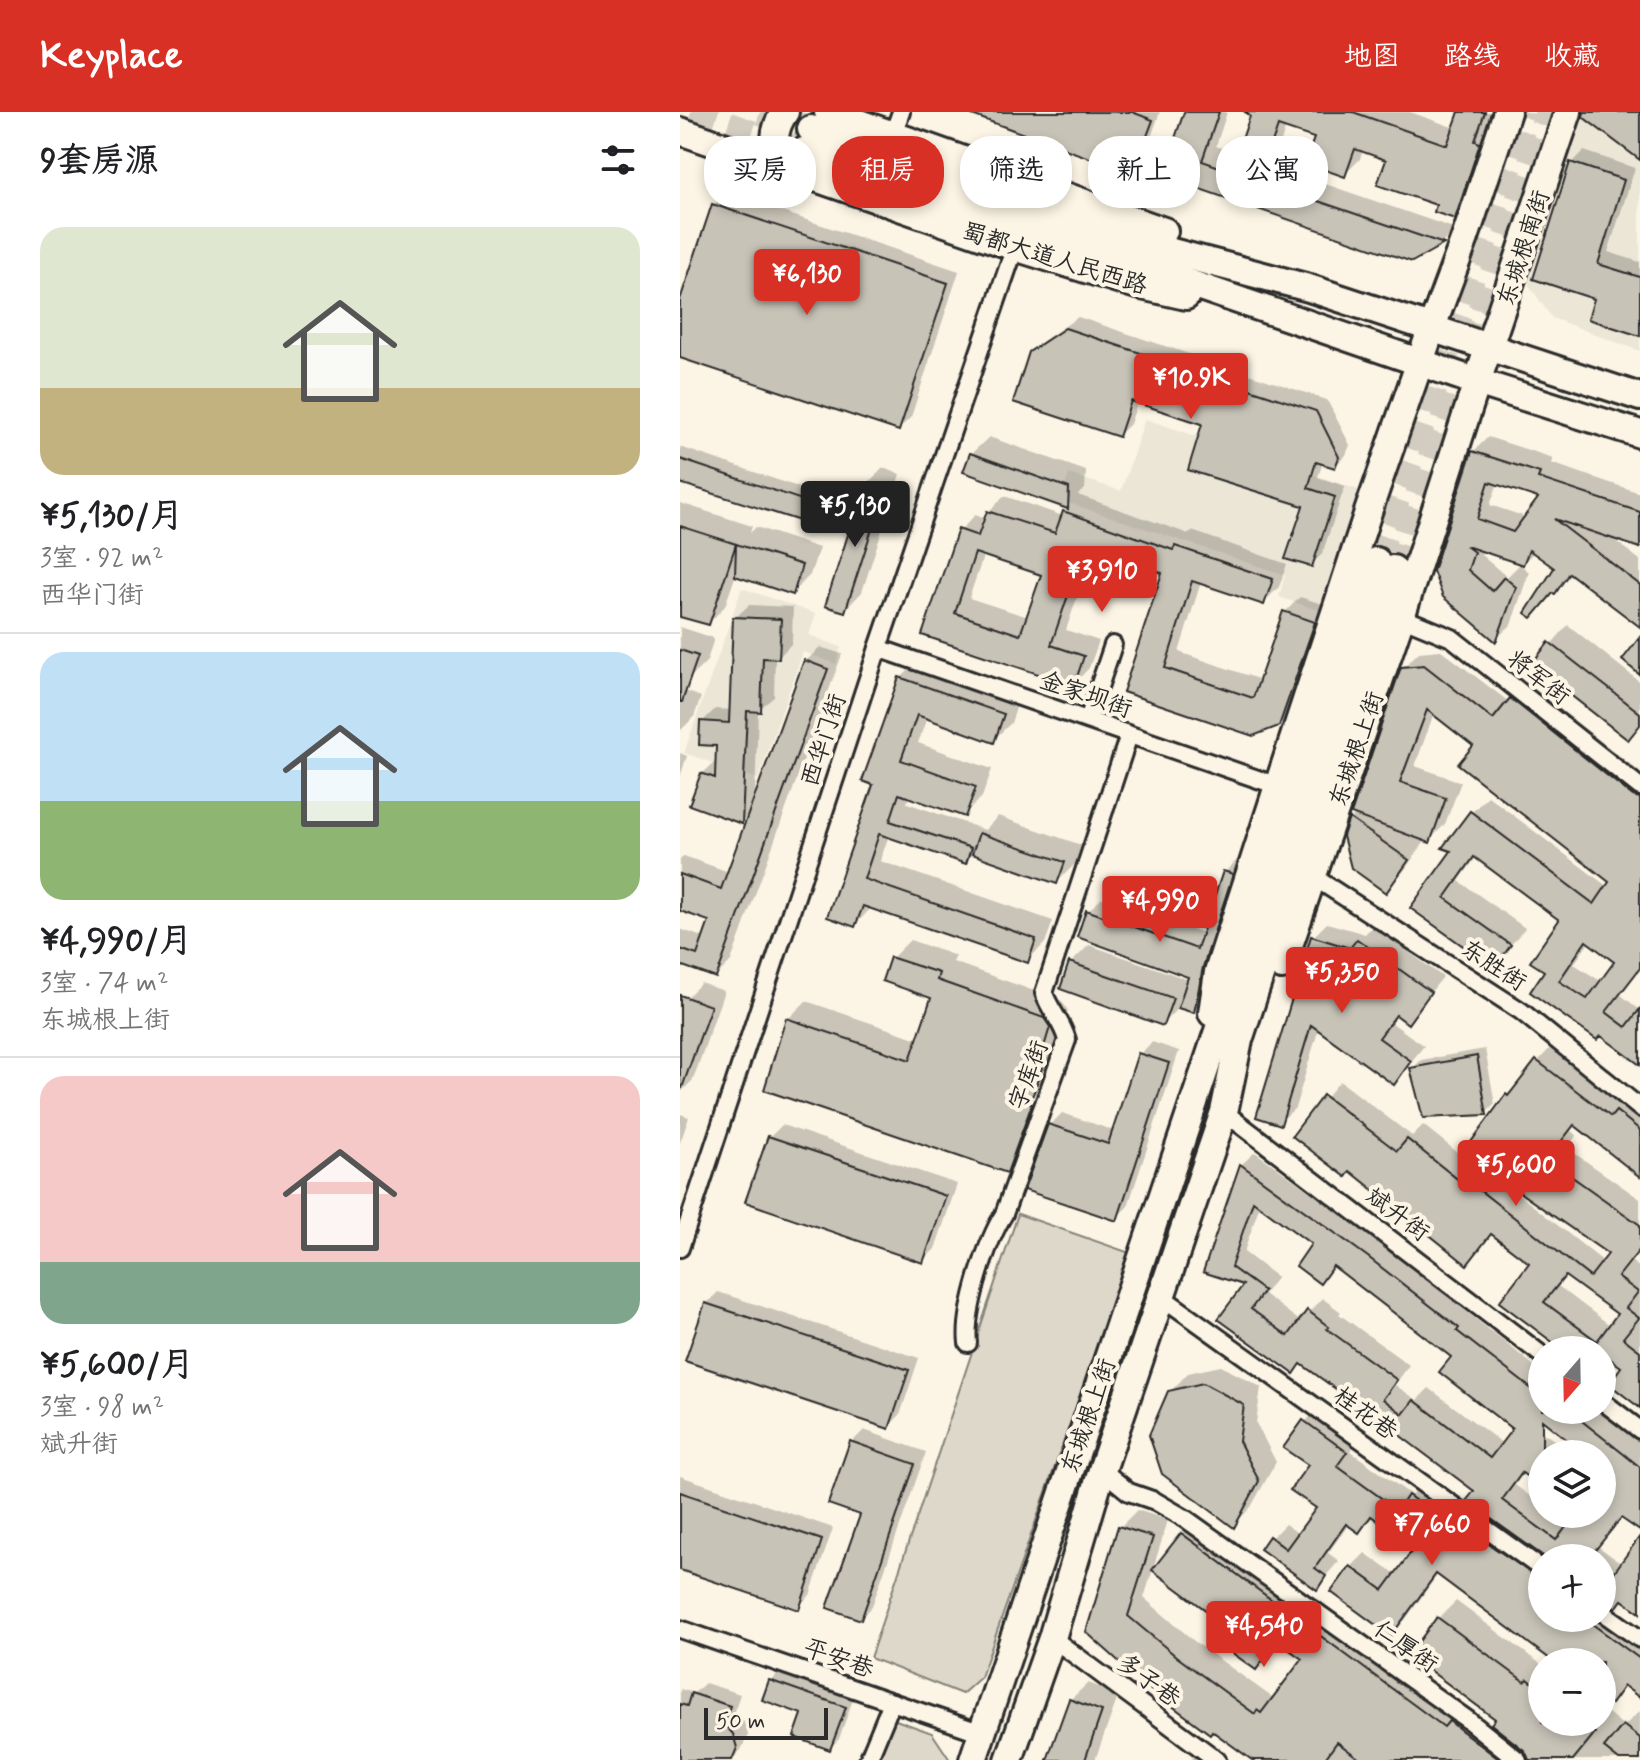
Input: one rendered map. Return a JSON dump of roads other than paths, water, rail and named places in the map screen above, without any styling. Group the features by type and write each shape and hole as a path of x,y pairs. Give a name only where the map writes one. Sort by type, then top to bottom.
{"main road":[{"path":"775,136 785,112"},
{"path":"1421,363 1507,112"},
{"name":"东城根南街","path":"1477,382 1568,112"},
{"name":"蜀都大道人民西路","path":"814,131 897,123 1309,288"},
{"name":"蜀都大道人民西路","path":"680,131 704,139"},
{"name":"蜀都大道人民西路","path":"814,131 1172,252 1309,288 1640,397"},
{"name":"蜀都大道人民西路","path":"814,131 1137,264 1298,322 1640,434"},
{"name":"蜀都大道人民西路","path":"816,178 1015,247 1137,285 1298,322"},
{"name":"东城根上街","path":"1203,1072 1218,972 1369,509 1421,363"},
{"name":"东城根上街","path":"1224,1112 1251,1056 1401,617 1477,382"},
{"name":"东城根上街","path":"973,1760 1203,1072 1385,565 1239,1040 1224,1112 1102,1470 1052,1638 1009,1760"}],"street":[{"name":"西华门街","path":"680,1248 878,648 1015,247"},
{"name":"将军街","path":"1401,617 1452,638 1640,787"},
{"path":"1088,720 1113,645"},
{"name":"金家坝街","path":"878,648 1278,786"},
{"name":"字库街","path":"968,1343 966,1326 992,1232 1004,1214 1067,1040 1063,1026 1049,1009 1044,993 1129,735"},
{"name":"东胜街","path":"1312,876 1521,1011 1640,1108"},
{"name":"斌升街","path":"1224,1112 1528,1344"},
{"name":"桂花巷","path":"1162,1297 1528,1559"},
{"path":"1616,1412 1640,1430"},
{"name":"仁厚街","path":"1102,1470 1129,1492 1155,1501 1186,1519 1468,1720 1518,1760"},
{"path":"1616,1622 1640,1639"},
{"name":"平安巷","path":"680,1629 982,1733"},
{"name":"多子巷","path":"1052,1638 1217,1760"},
{"path":"868,1760 892,1702"}],"tunnel":[{"path":"691,112 761,136"},
{"path":"760,112 811,129"},
{"path":"1376,561 1528,112"},
{"path":"1393,569 1548,112"}]}
